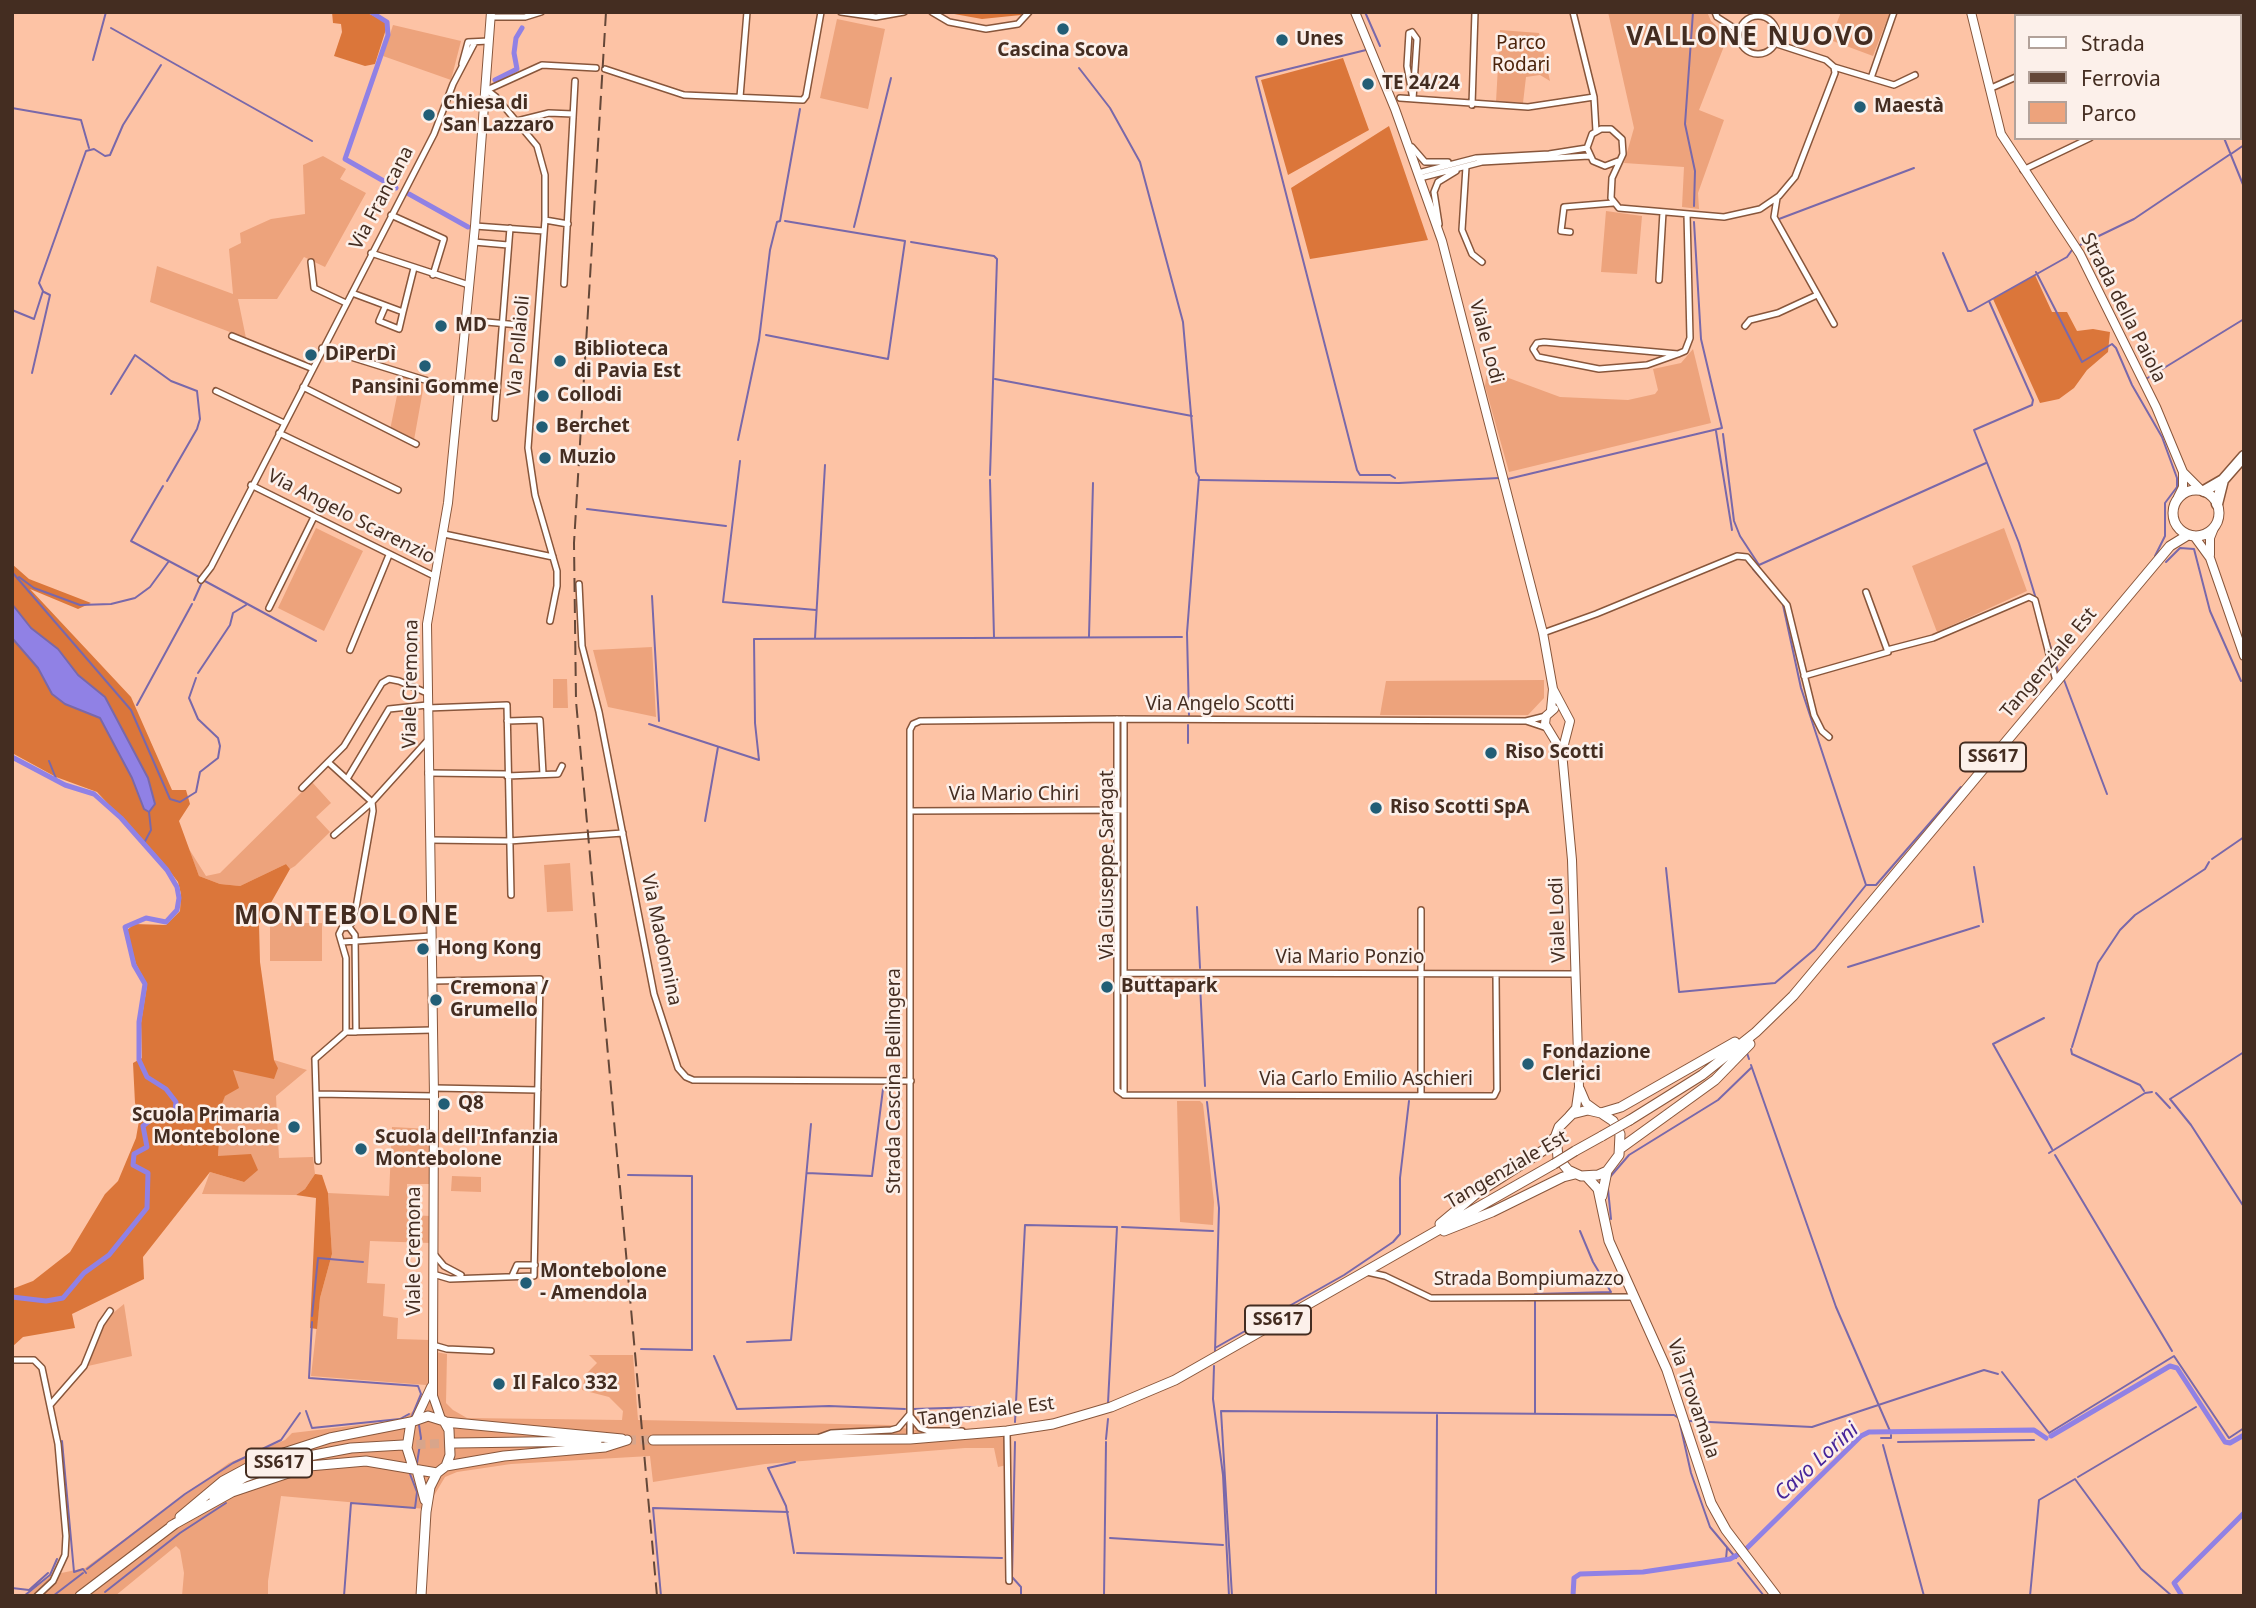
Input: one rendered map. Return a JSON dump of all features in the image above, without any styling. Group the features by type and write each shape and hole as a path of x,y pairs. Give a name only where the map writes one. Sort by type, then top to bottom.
{"highway":[{"path":"2203,491 2223,480 2244,456"},
{"path":"2217,504 2223,480"}],"main road":[{"path":"2178,497 2189,491 2203,491 2217,504 2219,517 2214,528"},
{"name":"Tangenziale Est","path":"2170,546 2175,524 2172,510 2178,497"},
{"path":"2175,524 2191,536"},
{"name":"Tangenziale Est","path":"653,1440 910,1438 977,1434 1053,1424 1130,1401 1175,1380 1677,1093 1727,1056 1772,1017 1817,969 2170,546 2191,536 2205,535 2214,528"},
{"path":"1429,1235 1477,1193 1547,1148 1565,1119 1580,1111 1599,1112 1621,1107 1730,1046 1758,1026 1803,979 1817,969"},
{"path":"1429,1235 1492,1212 1563,1177 1575,1174 1587,1177 1607,1171 1614,1164 1621,1148 1715,1080 1794,1001 1817,969"},
{"path":"1599,1112 1617,1127 1621,1148"},
{"path":"1556,1135 1558,1158 1575,1174"},
{"name":"Via Trovamala","path":"1602,1201 1607,1171"},
{"name":"Via Trovamala","path":"1587,1177 1598,1189 1609,1241 1668,1370 1711,1503 1726,1530 1776,1596"},
{"path":"171,1526 201,1497 262,1460 330,1438 428,1416 443,1420 627,1440"},
{"path":"443,1420 450,1448 446,1466"},
{"path":"414,1421 407,1448 425,1493 426,1512 421,1596"},
{"path":"455,1443 627,1440"},
{"path":"426,1512 437,1473 446,1466 504,1456 605,1447 627,1440"},
{"name":"SS617","path":"80,1596 171,1526 230,1485 282,1462 342,1449 403,1445"},
{"path":"171,1526 225,1495 297,1468 352,1460 437,1473"}],"street":[{"path":"491,15 525,17 541,12"},
{"path":"740,97 747,12"},
{"path":"605,69 684,95 803,100 806,96 821,12"},
{"path":"841,12 876,17 903,13"},
{"path":"932,12 949,22 986,29 1018,24 1029,12"},
{"name":"Viale Lodi","path":"1355,12 1395,109 1442,241 1544,633 1553,689 1564,710"},
{"path":"1472,105 1475,12"},
{"path":"1573,12 1594,97 1596,131"},
{"path":"1715,12 1717,17 1739,31"},
{"path":"1771,21 1772,12"},
{"path":"1871,78 1894,12"},
{"name":"Strada della Paiola","path":"1971,12 2001,134 2080,254 2156,407 2183,472 2203,491"},
{"path":"1761,14 1771,21 1776,32 1774,43 1765,52 1751,52 1741,44 1739,31 1746,20 1761,14"},
{"name":"Viale Cremona","path":"443,1420 433,1396 434,1092 427,624 444,534 474,242 491,15"},
{"path":"1412,32 1417,39 1413,99 1407,66 1409,33 1412,32"},
{"name":"Via Francana","path":"461,68 463,52 468,42 490,41"},
{"name":"Via Francana","path":"201,580 211,567 370,253 434,134 461,68 475,42"},
{"path":"1774,43 1826,60 1834,67 1894,85 1915,75"},
{"path":"487,90 542,65 596,68"},
{"path":"1570,232 1561,231 1564,207 1613,204 1619,208 1663,214 1724,217 1756,211 1777,198 1795,177 1835,72 1834,67"},
{"path":"1989,89 2014,78"},
{"path":"564,284 575,81"},
{"name":"Via Pollaioli","path":"487,90 517,121 542,156 545,220 528,448 535,495 553,557 557,586 550,621"},
{"path":"1400,98 1528,107 1594,97"},
{"path":"1395,109 1415,153 1425,162 1587,148"},
{"path":"1596,111 1607,128 1622,139 1623,154 1612,178 1613,204"},
{"path":"517,121 549,113 573,114"},
{"path":"1589,156 1589,138 1596,131 1607,128"},
{"path":"2023,170 2086,140"},
{"path":"1418,176 1494,161 1589,156 1602,165 1612,178"},
{"path":"1418,176 1458,161"},
{"path":"1602,165 1618,161"},
{"path":"2035,187 2033,173 2036,163"},
{"path":"1442,241 1434,192 1438,183 1462,168"},
{"path":"1462,168 1462,230 1472,254 1482,262"},
{"path":"1777,198 1774,217 1834,324"},
{"path":"1756,211 1774,217"},
{"path":"1659,280 1663,214"},
{"path":"1678,354 1544,342 1536,343 1533,349 1538,357 1599,369 1624,369 1651,364 1678,354 1685,351 1690,338 1687,214"},
{"path":"391,215 444,239 433,275"},
{"path":"545,220 568,224"},
{"path":"475,226 544,231"},
{"path":"495,418 510,228"},
{"path":"474,242 508,245"},
{"path":"370,253 469,285"},
{"path":"311,262 314,288 346,303"},
{"path":"385,307 379,321 399,329 414,268"},
{"path":"352,293 403,312"},
{"path":"1745,326 1750,320 1779,313 1817,295"},
{"path":"465,320 519,325"},
{"path":"232,336 312,368"},
{"path":"322,348 457,390"},
{"path":"1651,364 1655,356 1652,351"},
{"path":"303,387 416,444"},
{"path":"216,391 284,423"},
{"path":"279,433 398,490"},
{"path":"2178,497 2183,487 2183,472"},
{"name":"Via Angelo Scarenzio","path":"251,485 436,577"},
{"path":"270,608 314,517"},
{"path":"2214,528 2210,538 2210,558 2244,656"},
{"path":"444,534 553,557"},
{"path":"2191,536 2210,558"},
{"path":"350,650 389,555"},
{"path":"1544,633 1737,555 1747,557 1787,605 1814,715 1822,731 1829,737"},
{"name":"Via Madonnina","path":"579,584 582,646 599,712 654,994 672,1051 686,1077 697,1080 911,1081"},
{"path":"1866,592 1887,650"},
{"path":"1804,676 1933,638 2029,597 2035,600 2056,681"},
{"path":"302,788 344,746 386,680 399,681 427,693"},
{"name":"Viale Lodi","path":"1548,713 1553,689"},
{"path":"347,779 389,709 507,705 511,895"},
{"path":"1564,710 1570,721 1568,729 1561,733 1550,730 1548,713 1564,710"},
{"name":"Via Angelo Scotti","path":"914,724 920,721 1121,719 1526,721 1548,713"},
{"name":"Via Giuseppe Saragat","path":"1121,719 1117,1090 1124,1095"},
{"path":"507,721 541,720 543,774"},
{"name":"Via Angelo Scotti","path":"1526,721 1550,730"},
{"name":"Strada Cascina Bellingera","path":"910,1438 910,730 914,724"},
{"name":"Viale Lodi","path":"1565,1119 1576,1108 1580,1087 1572,860 1562,752 1568,729"},
{"name":"Viale Lodi","path":"1550,730 1562,752"},
{"path":"334,835 372,802 428,740"},
{"path":"328,762 372,802"},
{"path":"428,773 558,774 562,766"},
{"path":"349,927 368,838 372,802"},
{"name":"Via Giuseppe Saragat","path":"1121,810 1124,1095"},
{"name":"Via Mario Chiri","path":"910,811 1121,810"},
{"path":"430,840 509,841 623,832"},
{"path":"1421,909 1421,1096"},
{"path":"349,927 355,932 356,1032"},
{"path":"346,1032 346,958 340,930 349,927"},
{"path":"341,941 348,943 354,939 431,936"},
{"name":"Via Mario Ponzio","path":"1124,973 1576,974"},
{"name":"Via Carlo Emilio Aschieri","path":"1124,1095 1495,1094 1496,975"},
{"path":"432,981 540,979 534,1276 447,1278 433,1272"},
{"path":"304,1060 315,1059 346,1032 433,1030"},
{"path":"315,1059 318,1161"},
{"path":"1580,1087 1586,1103 1599,1112"},
{"path":"317,1094 538,1090"},
{"path":"433,1251 444,1266 468,1277"},
{"path":"1382,1261 1380,1267 1385,1276"},
{"path":"512,1276 517,1265 535,1265"},
{"path":"433,1272 444,1266"},
{"name":"Strada Bompiumazzo","path":"1364,1272 1385,1276 1431,1298 1634,1297"},
{"path":"433,1294 439,1283 447,1278"},
{"path":"50,1405 84,1366 101,1324 110,1311"},
{"path":"433,1345 447,1349 491,1351"},
{"path":"12,1360 34,1360 41,1368 58,1444 66,1536 59,1572 37,1596"},
{"name":"Viale Cremona","path":"414,1421 430,1390 433,1360"},
{"path":"817,1438 831,1433 891,1430 898,1428 910,1414 920,1428 928,1431 977,1434"},
{"path":"1007,1431 1009,1581"}],"green space":[{"path":"1608,12 1707,12 1711,21 1728,36 1699,110 1724,120 1698,193 1699,209 1682,207 1684,167 1624,163 1634,128"},
{"path":"1841,12 1890,12 1873,56 1830,40"},
{"path":"837,19 885,29 868,109 820,98"},
{"path":"393,25 461,41 451,80 383,56"},
{"name":"Parco Rodari","path":"1500,30 1539,33 1550,81 1540,75 1526,77 1523,103 1496,102"},
{"path":"323,156 346,169 340,179 366,193 325,267 304,257 277,299 238,299 246,338 150,302 157,266 233,294 229,249 241,243 240,233 271,219 305,214 303,165"},
{"path":"1606,211 1642,216 1637,274 1601,272"},
{"path":"1693,349 1711,423 1509,472 1485,386 1487,370 1560,397 1628,400 1655,394 1658,390 1653,369 1681,363"},
{"path":"401,376 424,384 414,440 390,430"},
{"path":"316,528 363,551 324,631 278,608"},
{"path":"2004,528 2027,591 1937,632 1912,566"},
{"path":"652,647 656,717 608,707 593,650"},
{"path":"553,679 567,679 568,708 553,708"},
{"path":"1544,680 1544,698 1528,715 1380,715 1386,681"},
{"path":"312,782 331,803 316,817 330,832 295,866 290,869 286,864 240,886 220,884 199,876 189,849 206,876 220,873"},
{"path":"570,863 573,911 547,912 544,865"},
{"path":"270,923 322,923 322,961 270,961"},
{"path":"274,1060 307,1070 276,1096 279,1158 313,1157 315,1174 305,1189 296,1195 202,1194 210,1172 244,1182 218,1156 222,1104 233,1069 278,1068"},
{"path":"1177,1101 1200,1101 1203,1104 1214,1202 1213,1225 1180,1222"},
{"path":"392,1127 431,1129 430,1184 407,1184 407,1215 431,1216 431,1243 370,1241 367,1283 385,1284 383,1316 398,1318 397,1339 430,1340 429,1351 447,1354 446,1403 467,1418 622,1420 623,1411 609,1397 582,1390 586,1374 597,1363 589,1355 633,1355 638,1420 890,1425 912,1430 1009,1428 1011,1464 998,1467 994,1448 965,1448 765,1464 653,1482 650,1456 511,1464 457,1472 445,1477 426,1509 281,1496 268,1596 182,1596 184,1573 180,1550 176,1546 115,1596 25,1596 52,1575 85,1568 229,1463 285,1440 292,1433 402,1420 418,1407 426,1385 311,1376 320,1298 332,1254 328,1193 389,1196"},
{"path":"452,1176 481,1177 481,1192 451,1191"},
{"path":"124,1304 132,1356 88,1366 107,1318"}],"shaded area":[{"path":"332,12 365,12 383,20 387,26 375,64 365,66 334,56 342,32 341,24 333,23"},
{"path":"943,12 1023,12 1021,15 982,19"},
{"path":"1343,58 1369,130 1288,175 1261,80"},
{"path":"1389,126 1428,240 1310,259 1291,188"},
{"path":"2035,275 2052,312 2067,312 2077,331 2093,329 2110,332 2108,352 2087,370 2074,388 2059,399 2040,403 1993,299"},
{"path":"12,564 29,579 91,603 78,609 30,589 131,697 172,790 186,790 190,804 179,821 199,876 220,884 240,886 286,864 290,869 259,924 260,962 274,1060 278,1068 274,1079 233,1070 239,1088 225,1096 222,1104 218,1156 251,1154 258,1170 244,1182 210,1172 143,1257 144,1279 72,1314 75,1328 23,1337 12,1347 12,1289 33,1281 70,1252 105,1194 118,1181 136,1138 140,1115 135,1103 133,1063 142,1058 141,1023 147,985 136,964 126,931 134,924 166,925 180,911 181,894 178,882 161,860 97,792 56,777 12,753"},
{"path":"12,604 31,628 58,649 78,675 105,697 148,778 155,804 149,812 144,809 132,778 100,718 65,704 52,694 38,668 12,638"},
{"path":"315,1174 322,1175 328,1193 332,1254 320,1298 317,1329 310,1328 316,1198 296,1195 305,1189"}],"waterway":[{"path":"93,60 106,12"},
{"path":"371,12 387,22 388,35 345,159 396,188"},
{"path":"1365,12 1380,46"},
{"path":"1693,12 1685,124 1695,171 1694,206"},
{"path":"111,28 312,141"},
{"path":"495,80 517,69 514,53 516,38 522,28"},
{"path":"1366,50 1256,77 1357,470 1360,475 1390,475 1395,478"},
{"path":"12,310 34,319 43,291 39,283 86,151 94,149 105,156 110,155 123,125 161,65"},
{"path":"1079,68 1110,108 1140,162 1183,322 1196,472 1199,477 1187,633 1189,716"},
{"path":"854,227 891,78"},
{"path":"12,108 81,120 89,148"},
{"path":"738,440 759,340 770,250 777,222 780,221 800,109"},
{"path":"2225,140 2244,187"},
{"path":"2231,154 2244,145"},
{"path":"2078,246 2134,219 2229,155"},
{"path":"1779,219 1914,168"},
{"path":"409,194 468,227"},
{"path":"766,335 888,359 905,241 785,221"},
{"path":"1508,479 1722,428 1701,339 1694,222"},
{"path":"911,242 994,256 997,259 990,475"},
{"path":"1943,253 1968,311 1971,311 2067,257 2072,250"},
{"path":"2036,272 2082,362 2112,344 2162,437 2177,478 2177,487 2165,503 2165,536 2155,556"},
{"path":"32,373 50,295 44,292"},
{"path":"1989,301 2033,400 2032,405 1974,430 2019,543 2058,671"},
{"path":"2146,379 2244,319"},
{"path":"111,394 135,355 171,381 197,391 200,419 197,429 167,481"},
{"path":"995,379 1192,416"},
{"path":"1716,431 1732,530"},
{"path":"1723,434 1734,521 1740,536 1759,565 1986,463"},
{"path":"740,461 723,602 816,610"},
{"path":"815,638 825,465"},
{"path":"1200,480 1399,483 1499,478"},
{"path":"990,480 994,637"},
{"path":"1089,636 1093,483"},
{"path":"163,486 131,541 199,577"},
{"path":"587,509 726,526"},
{"path":"2166,562 2180,548 2194,549 2210,611 2241,681"},
{"path":"19,577 34,588 80,605 111,604 135,598 150,587 169,561"},
{"path":"1753,569 1760,577"},
{"path":"12,572 131,710 170,799 180,802 196,792 200,772 218,758 220,746 218,738 198,719 189,698 196,678"},
{"path":"194,600 203,580 316,641"},
{"path":"652,596 659,721"},
{"path":"137,705 192,604"},
{"path":"198,673 230,625 233,613 246,605"},
{"path":"1666,868 1679,992 1775,983 1815,949 1866,885 1801,688 1783,605"},
{"path":"649,724 759,760 755,723 754,639 1182,637"},
{"path":"2064,680 2107,794"},
{"path":"1188,725 1188,743"},
{"path":"705,821 718,747"},
{"path":"12,757 65,785 94,794 121,818 167,870 177,887 179,898 177,910 166,922 146,918 125,927 134,965 145,984 139,1022 139,1060 147,1077 166,1089 176,1102 175,1111 152,1119 143,1126 147,1147 134,1154 133,1165 148,1173 147,1208 109,1255 84,1273 63,1298 46,1301 12,1297"},
{"path":"49,761 57,781"},
{"path":"1867,885 1876,885 1961,787"},
{"path":"143,845 151,830 149,812"},
{"path":"2212,859 2244,837"},
{"path":"2072,1047 2098,963 2120,930 2135,915 2205,869 2209,862"},
{"path":"1974,867 1983,922"},
{"path":"1197,907 1200,968"},
{"path":"1848,967 1979,926"},
{"path":"1200,984 1205,1086"},
{"path":"2044,1018 1993,1044 2052,1149"},
{"path":"2071,1049 2072,1054 2140,1085 2144,1091"},
{"path":"2244,1052 2170,1099 2191,1125 2244,1207"},
{"path":"1747,1053 1749,1059"},
{"path":"1751,1065 1836,1307 1890,1431"},
{"path":"1610,1177 1629,1155 1718,1100 1751,1068"},
{"path":"807,1173 872,1176 883,1089"},
{"path":"2049,1153 2145,1093 2152,1092"},
{"path":"2156,1093 2170,1108"},
{"path":"1215,1348 1344,1275 1393,1242 1400,1234 1400,1178 1409,1101"},
{"path":"1207,1102 1219,1208 1215,1352"},
{"path":"747,1342 791,1340 811,1124"},
{"path":"2055,1155 2172,1351"},
{"path":"628,1175 692,1176 692,1350 641,1349"},
{"path":"1608,1189 1611,1219"},
{"path":"1015,1422 1025,1225 1117,1227 1108,1403"},
{"path":"1122,1227 1213,1231"},
{"path":"1535,1294 1611,1292 1593,1262 1580,1231"},
{"path":"312,1316 318,1258 363,1262"},
{"path":"1535,1301 1535,1412"},
{"path":"312,1322 309,1378 418,1386 421,1394 412,1416"},
{"path":"714,1356 737,1409 829,1406 905,1409"},
{"path":"2002,1372 2049,1433 2174,1356 2229,1438 2244,1428"},
{"path":"1214,1366 1213,1399 1223,1475 1229,1596"},
{"name":"Cavo Lorini","path":"2051,1436 2170,1366 2177,1368 2225,1442 2230,1443 2244,1435"},
{"path":"1689,1421 1812,1427 1984,1370 1998,1374"},
{"path":"913,1409 1013,1406"},
{"path":"2078,1477 2196,1407"},
{"path":"306,1411 312,1428 400,1419 409,1414"},
{"path":"1232,1596 1221,1411 1674,1415 1680,1419"},
{"path":"87,1569 185,1494 233,1463 281,1440 300,1413"},
{"path":"1436,1596 1437,1415"},
{"path":"1106,1439 1108,1419"},
{"path":"1680,1424 1691,1473 1710,1527 1736,1558"},
{"path":"417,1463 421,1438 419,1425"},
{"name":"Cavo Lorini","path":"1745,1550 1861,1436 1869,1432 2034,1430 2046,1438"},
{"path":"1881,1438 1891,1438 1891,1435"},
{"path":"1898,1442 2034,1440"},
{"path":"62,1441 74,1572 83,1569 86,1573"},
{"path":"1015,1442 1012,1577 1021,1587 1021,1596"},
{"path":"1104,1596 1106,1442"},
{"path":"1883,1445 1924,1596"},
{"path":"794,1553 786,1506 768,1468 795,1462"},
{"path":"344,1596 351,1503 415,1508 417,1492 410,1474"},
{"path":"2030,1596 2039,1500 2075,1479 2141,1569 2172,1596"},
{"path":"105,1592 180,1533 226,1503"},
{"path":"661,1596 653,1508 788,1512"},
{"path":"2182,1596 2174,1583 2244,1513"},
{"path":"1110,1538 1223,1545"},
{"path":"1726,1559 1727,1548"},
{"path":"797,1553 1002,1558"},
{"name":"Cavo Lorini","path":"1573,1596 1574,1578 1580,1574 1643,1572 1730,1559 1739,1554"},
{"path":"24,1596 50,1575 57,1559"},
{"path":"1738,1563 1764,1596"},
{"path":"12,1588 29,1590 48,1573"},
{"path":"53,1596 83,1573"}],"tunnel":[{"path":"627,1440 653,1440"},
{"path":"403,1445 455,1443"}],"railway":[{"path":"606,12 574,543 576,701 657,1596"}],"place":[{"name":"Cascina Scova","path":"1063,29"},
{"name":"Unes","path":"1282,40"},
{"name":"TE 24/24","path":"1368,84"},
{"name":"Maestà","path":"1860,107"},
{"name":"Chiesa di San Lazzaro","path":"429,115"},
{"name":"MD","path":"441,326"},
{"name":"DiPerDì","path":"311,355"},
{"name":"Biblioteca di Pavia Est","path":"560,361"},
{"name":"Pansini Gomme","path":"425,366"},
{"name":"Collodi","path":"543,396"},
{"name":"Berchet","path":"542,427"},
{"name":"Muzio","path":"545,458"},
{"name":"Riso Scotti","path":"1491,753"},
{"name":"Riso Scotti SpA","path":"1376,808"},
{"name":"Hong Kong","path":"423,949"},
{"name":"Buttapark","path":"1107,987"},
{"name":"Cremona / Grumello","path":"436,1000"},
{"name":"Fondazione Clerici","path":"1528,1064"},
{"name":"Q8","path":"444,1104"},
{"name":"Scuola Primaria Montebolone","path":"294,1127"},
{"name":"Scuola dell'Infanzia Montebolone","path":"361,1149"},
{"name":"Montebolone - Amendola","path":"526,1283"},
{"name":"Il Falco 332","path":"499,1384"}],"district":[{"name":"VALLONE NUOVO","path":"1751,38"},
{"name":"MONTEBOLONE","path":"347,917"}]}
